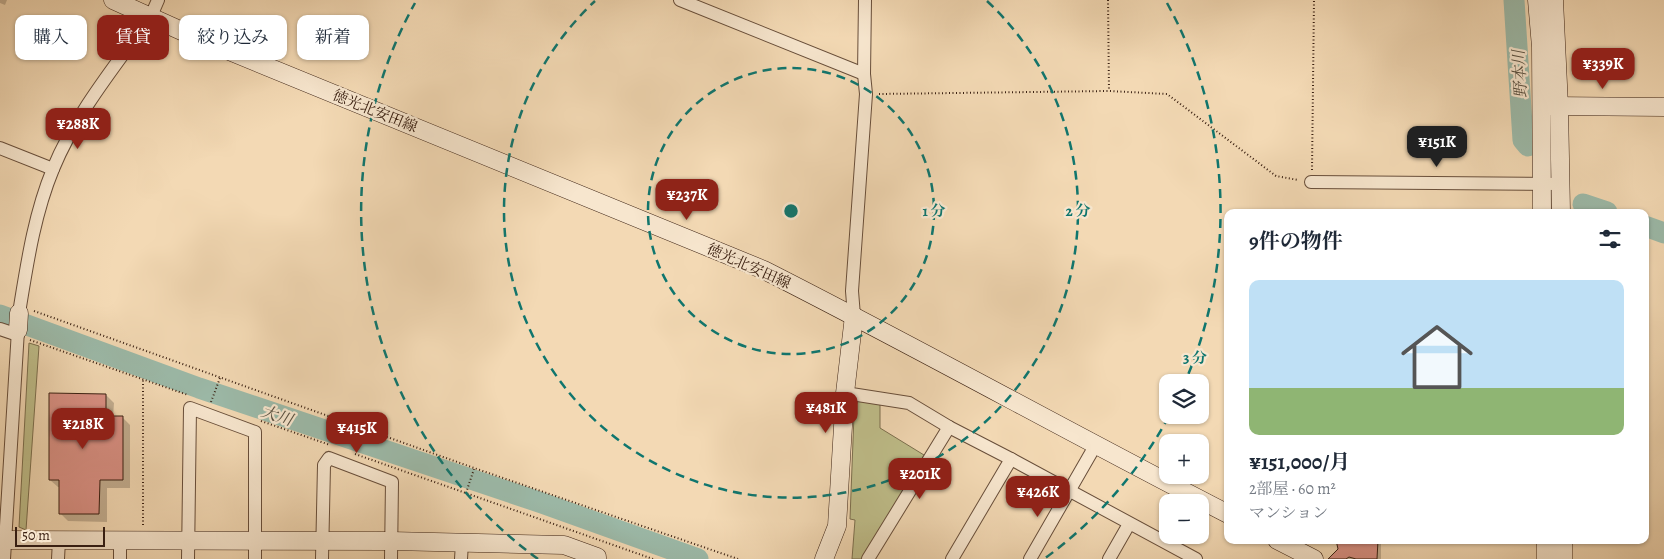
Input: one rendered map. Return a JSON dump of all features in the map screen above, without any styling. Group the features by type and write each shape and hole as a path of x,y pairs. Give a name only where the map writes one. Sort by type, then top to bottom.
{"street":[{"name":"徳光北安田線","path":"113,0 154,8 195,37 764,270 854,316 1095,446 1224,512"},
{"path":"680,0 864,74"},
{"path":"824,559 837,526 845,393 854,316 852,291 866,94 864,74 865,0"},
{"path":"1537,0 1541,46 1561,184 1561,209"},
{"path":"1542,209 1542,183 1551,106 1554,0"},
{"path":"4,559 19,321 27,260 42,199 53,169 80,117 154,8"},
{"path":"1551,106 1664,107"},
{"path":"0,148 53,169"},
{"path":"1311,182 1561,184"},
{"path":"0,329 19,321"},
{"path":"845,393 909,403 949,427 1191,558"},
{"path":"188,550 190,408 255,432 255,550"},
{"path":"868,559 949,427"},
{"path":"1030,559 1095,446"},
{"path":"322,550 324,464 329,458 392,482 391,559"},
{"path":"952,559 1011,459"},
{"path":"1109,559 1129,524"},
{"path":"5,540 143,541 188,550 322,550 391,541 461,551 564,545 597,557 597,559"},
{"path":"58,559 59,540"},
{"path":"120,541 120,559"},
{"path":"1286,544 1314,559"},
{"path":"1546,544 1546,559"},
{"path":"1562,544 1563,559"}],"path":[{"path":"1108,0 1109,91"},
{"path":"866,94 1109,91 1167,94 1276,176 1311,182 1314,0"},
{"path":"19,321 220,379 474,469 738,559"},
{"path":"211,402 220,379"},
{"path":"143,380 143,541"},
{"path":"466,492 474,469"}],"shaded area":[{"path":"29,343 39,346 26,530 19,527"},
{"path":"858,399 880,402 880,428 924,455 865,559 852,559 855,520 850,519 854,415"}],"building":[{"path":"49,393 106,394 106,416 123,416 123,480 100,480 99,514 59,514 59,480 49,480"},
{"path":"1337,544 1378,544 1377,559 1349,557 1346,559 1328,559 1338,549"}],"waterway":[{"name":"野本川","path":"1514,0 1523,140 1528,146"},
{"name":"野本川","path":"1583,204 1598,209"},
{"name":"野本川","path":"1649,227 1664,233"},
{"name":"大川","path":"0,315 199,388 542,503 698,559"}]}
